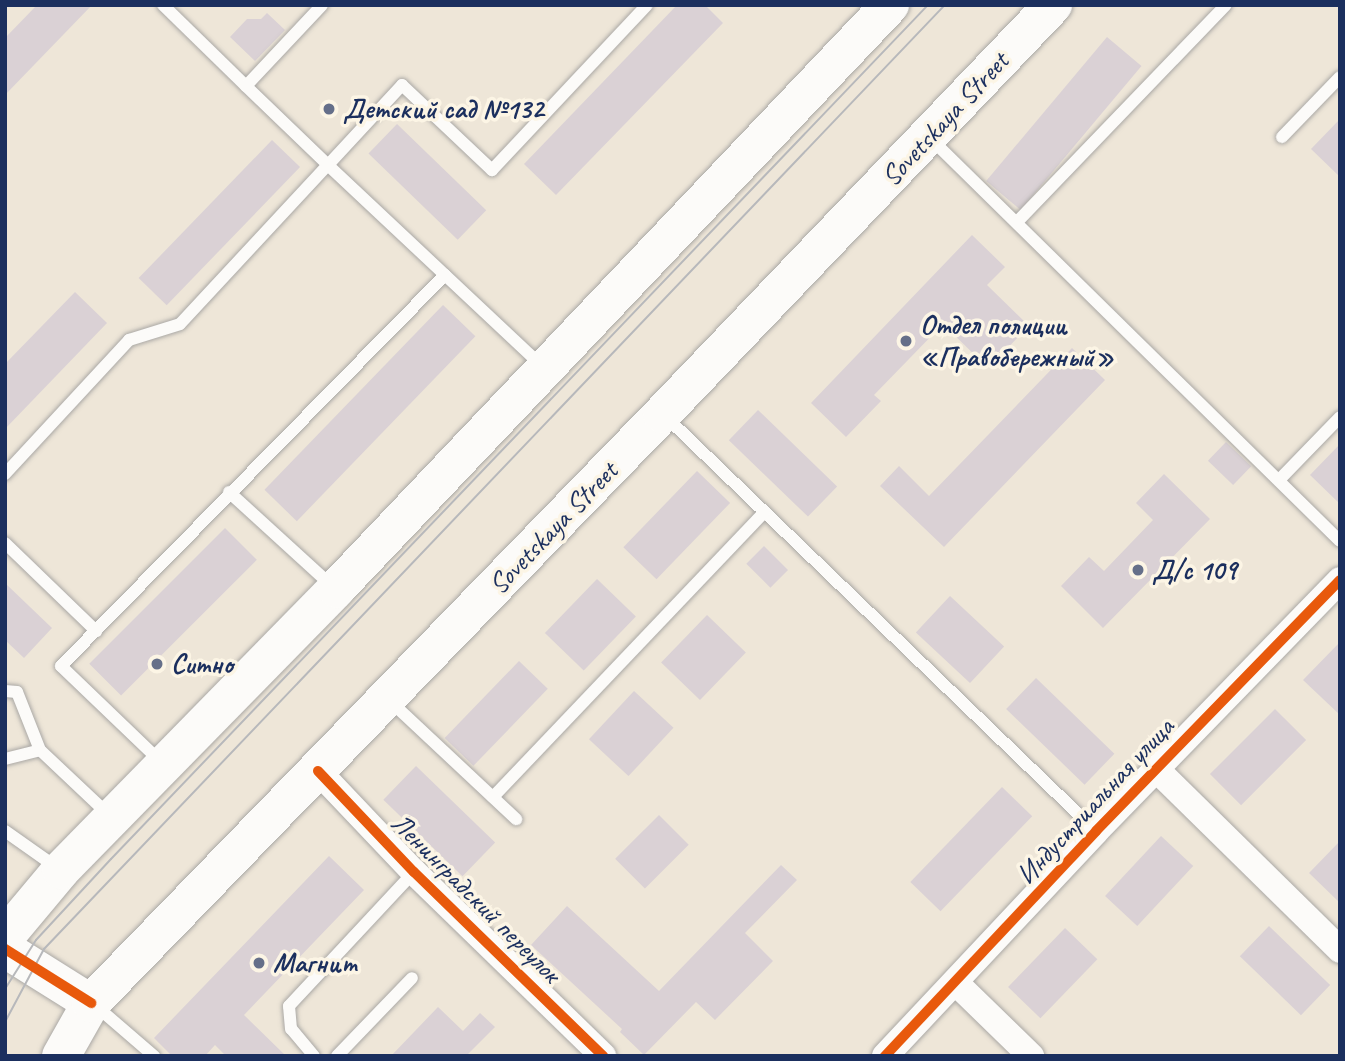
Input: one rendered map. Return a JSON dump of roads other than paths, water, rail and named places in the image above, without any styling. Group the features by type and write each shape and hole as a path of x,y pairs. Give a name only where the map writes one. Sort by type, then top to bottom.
{"main road":[{"name":"Sovetskaya Street","path":"61,1056 91,1003 388,699 1053,5"},
{"path":"5,937 61,870 336,589 883,8"}],"street":[{"name":"Индустриальная улица","path":"885,1056 1096,831 1340,580"},
{"path":"1156,769 1340,950"},
{"name":"Ленинградский переулок","path":"318,771 414,872 603,1056"},
{"path":"5,949 91,1003"},
{"path":"956,983 1031,1056"}],"lane":[{"path":"163,5 544,369"},
{"path":"246,86 323,5"},
{"path":"5,474 129,340 180,324 402,85 492,170 647,5"},
{"path":"1017,222 1226,5"},
{"path":"1282,137 1340,76"},
{"path":"929,137 1280,479 1340,541"},
{"path":"165,766 61,666 444,275"},
{"path":"662,414 1096,831"},
{"path":"1280,479 1340,417"},
{"path":"229,492 336,589"},
{"path":"492,797 764,512"},
{"path":"5,543 96,631"},
{"path":"5,691 17,692 40,750 113,819"},
{"path":"388,699 516,819"},
{"path":"5,759 40,750"},
{"path":"5,831 61,870"},
{"path":"314,1056 291,1029 289,1006 414,872"},
{"path":"337,1056 412,978"},
{"path":"91,1003 154,1056"}],"tram line":[{"path":"5,989 36,940 111,859 928,5"},
{"path":"5,1022 44,949 945,5"}],"place":[{"name":"Детский сад №132","path":"329,109"},
{"name":"Отдел полиции «Правобережный»","path":"906,341"},
{"name":"Д/с 109","path":"1138,570"},
{"name":"Ситно","path":"157,664"},
{"name":"Магнит","path":"259,963"}]}
